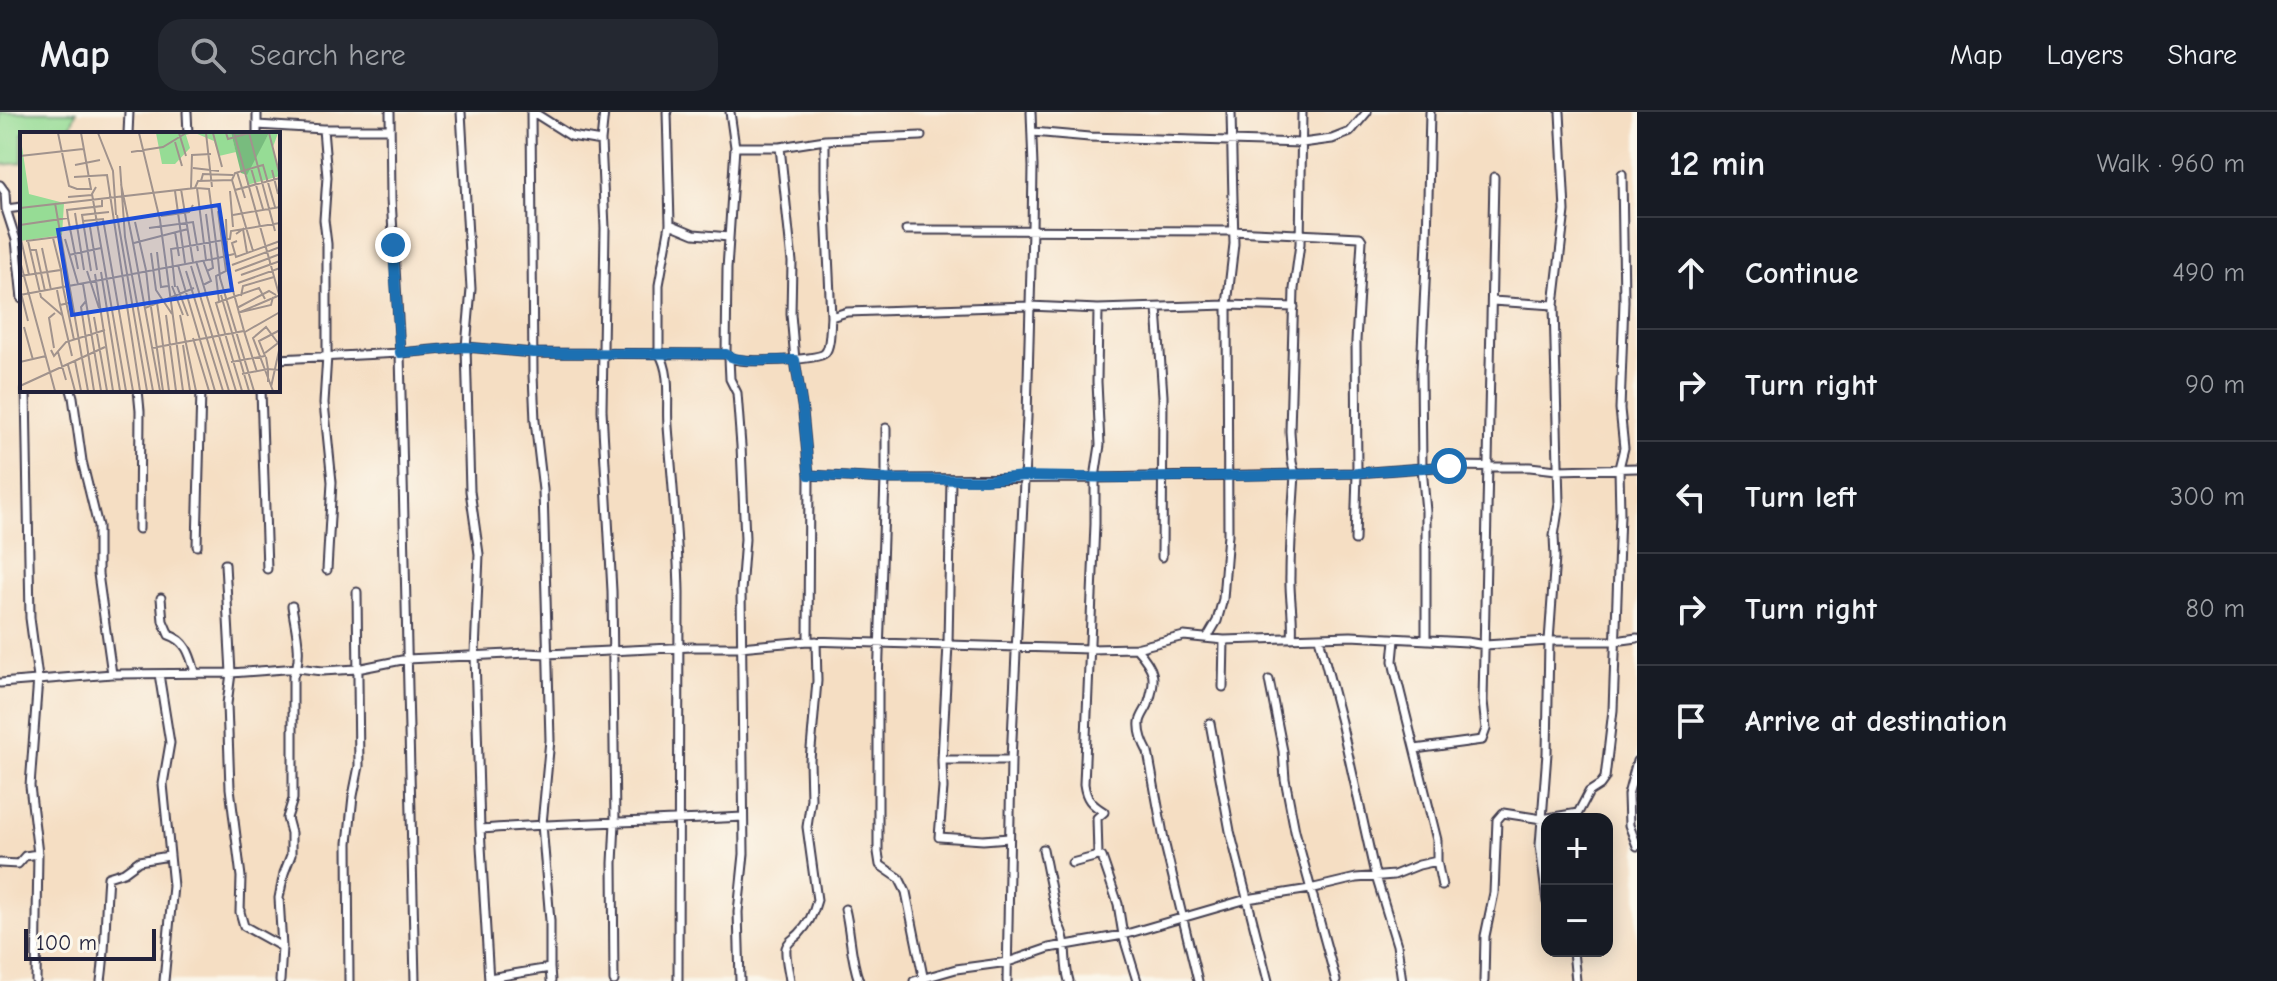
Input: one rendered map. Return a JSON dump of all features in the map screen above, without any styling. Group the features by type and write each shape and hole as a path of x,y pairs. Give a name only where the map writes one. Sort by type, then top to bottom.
{"street":[{"path":"128,132 129,112"},
{"path":"187,112 188,132"},
{"path":"257,112 257,130 390,129"},
{"path":"390,112 391,199 400,353 415,981"},
{"path":"461,112 471,289 466,347 470,491 479,554 475,654 480,829 489,979 550,968"},
{"path":"532,112 571,136 601,141"},
{"path":"532,112 533,353 535,421 543,490 550,740 542,824 550,921 551,981"},
{"path":"604,112 601,141 605,228 602,410 613,651 614,981"},
{"path":"667,112 670,224 659,285 659,353 667,379 667,422 678,539 681,648 678,981"},
{"path":"730,112 735,147 729,237 728,356 730,379 737,393 745,539 740,647 744,854 738,912 740,981"},
{"path":"1007,981 1011,760 1032,229 1031,112"},
{"path":"1207,638 1217,621 1223,599 1228,534 1227,305 1233,262 1231,112"},
{"path":"1292,638 1290,575 1295,474 1290,431 1300,233 1302,112"},
{"path":"1033,132 1232,143 1302,143 1332,139 1350,132 1367,112"},
{"path":"1426,640 1427,525 1422,468 1421,371 1430,112"},
{"path":"1542,813 1551,585 1559,504 1554,305 1565,211 1560,112"},
{"path":"323,129 327,165 324,403 332,482 327,570"},
{"path":"735,147 780,147 825,140 921,136"},
{"path":"280,359 466,347 533,353 728,356 740,360 795,360 822,356 827,351 831,317 825,140"},
{"path":"780,147 792,262 791,314 795,360 809,475 812,641 817,681 807,827 817,900 806,924 790,940 786,949 790,981"},
{"path":"1578,813 1589,792 1605,778 1613,710 1619,468 1624,448 1620,409 1624,301 1622,174"},
{"path":"1415,749 1482,740 1486,729 1483,701 1494,177"},
{"path":"0,185 5,192 6,209 16,240 20,279"},
{"path":"6,209 20,207"},
{"path":"670,224 694,234 729,237"},
{"path":"906,230 1232,231 1360,237 1355,540"},
{"path":"1492,301 1554,305"},
{"path":"831,317 864,310 1029,306 1098,309 1227,305 1294,307"},
{"path":"1157,308 1163,396 1162,557"},
{"path":"1098,309 1100,445 1095,478 1084,784 1085,796 1104,812 1097,818 1098,856"},
{"path":"26,392 30,604 38,678 30,786 38,854 36,981"},
{"path":"72,392 82,461 98,526 98,574 112,674"},
{"path":"138,392 141,422 139,529"},
{"path":"197,546 201,392"},
{"path":"261,392 267,569"},
{"path":"886,428 878,852 880,865 899,878 906,892 924,980"},
{"path":"809,475 985,480 1023,476 1229,477 1449,466 1557,470 1637,468"},
{"path":"951,479 948,644 939,837 974,840 1009,838"},
{"path":"225,564 231,673 227,704 230,788 241,877 240,912 244,926 282,947"},
{"path":"349,981 348,843 359,766 357,592"},
{"path":"161,598 163,621 169,635 181,639 189,651 195,672"},
{"path":"280,981 282,947 279,898 291,855 287,818 293,799 293,676 298,668 292,606"},
{"path":"0,683 112,674 231,673 298,668 322,671 357,669 407,659 475,654 740,647 812,641 1090,649 1136,648 1184,636 1224,640 1351,636 1485,645 1637,638"},
{"path":"1319,638 1338,706 1376,878 1397,945 1402,981"},
{"path":"1223,687 1224,640"},
{"path":"1395,640 1393,661 1437,840 1442,886"},
{"path":"1136,648 1153,673 1154,683 1140,720 1142,741 1148,752 1165,845 1198,981"},
{"path":"159,674 170,743 163,784 173,886 164,981"},
{"path":"1269,680 1289,802 1336,981"},
{"path":"1210,723 1230,831 1268,981"},
{"path":"942,760 1011,760"},
{"path":"1637,761 1628,795 1629,825 1637,846"},
{"path":"1484,981 1485,936 1494,893 1497,820 1503,813 1541,819"},
{"path":"480,829 743,817"},
{"path":"1541,832 1541,853"},
{"path":"1043,849 1058,924 1063,932 1069,981"},
{"path":"0,863 18,864 25,856 38,854"},
{"path":"101,981 108,877 124,872 139,861 169,856"},
{"path":"1072,863 1102,857 1118,904 1123,935 1137,981"},
{"path":"914,981 956,969 1008,962 1049,948 1123,935 1247,899 1356,878 1394,875 1437,861"},
{"path":"845,909 851,932 852,962 859,981"},
{"path":"1574,957 1576,981"}],"green space":[{"path":"0,112 76,112 69,132 20,132 20,163 0,165"}],"route":[{"path":"393,245 400,353 466,347 533,353 726,354 729,358 740,360 795,360 809,475 985,480 1023,476 1229,477 1449,466"}]}
